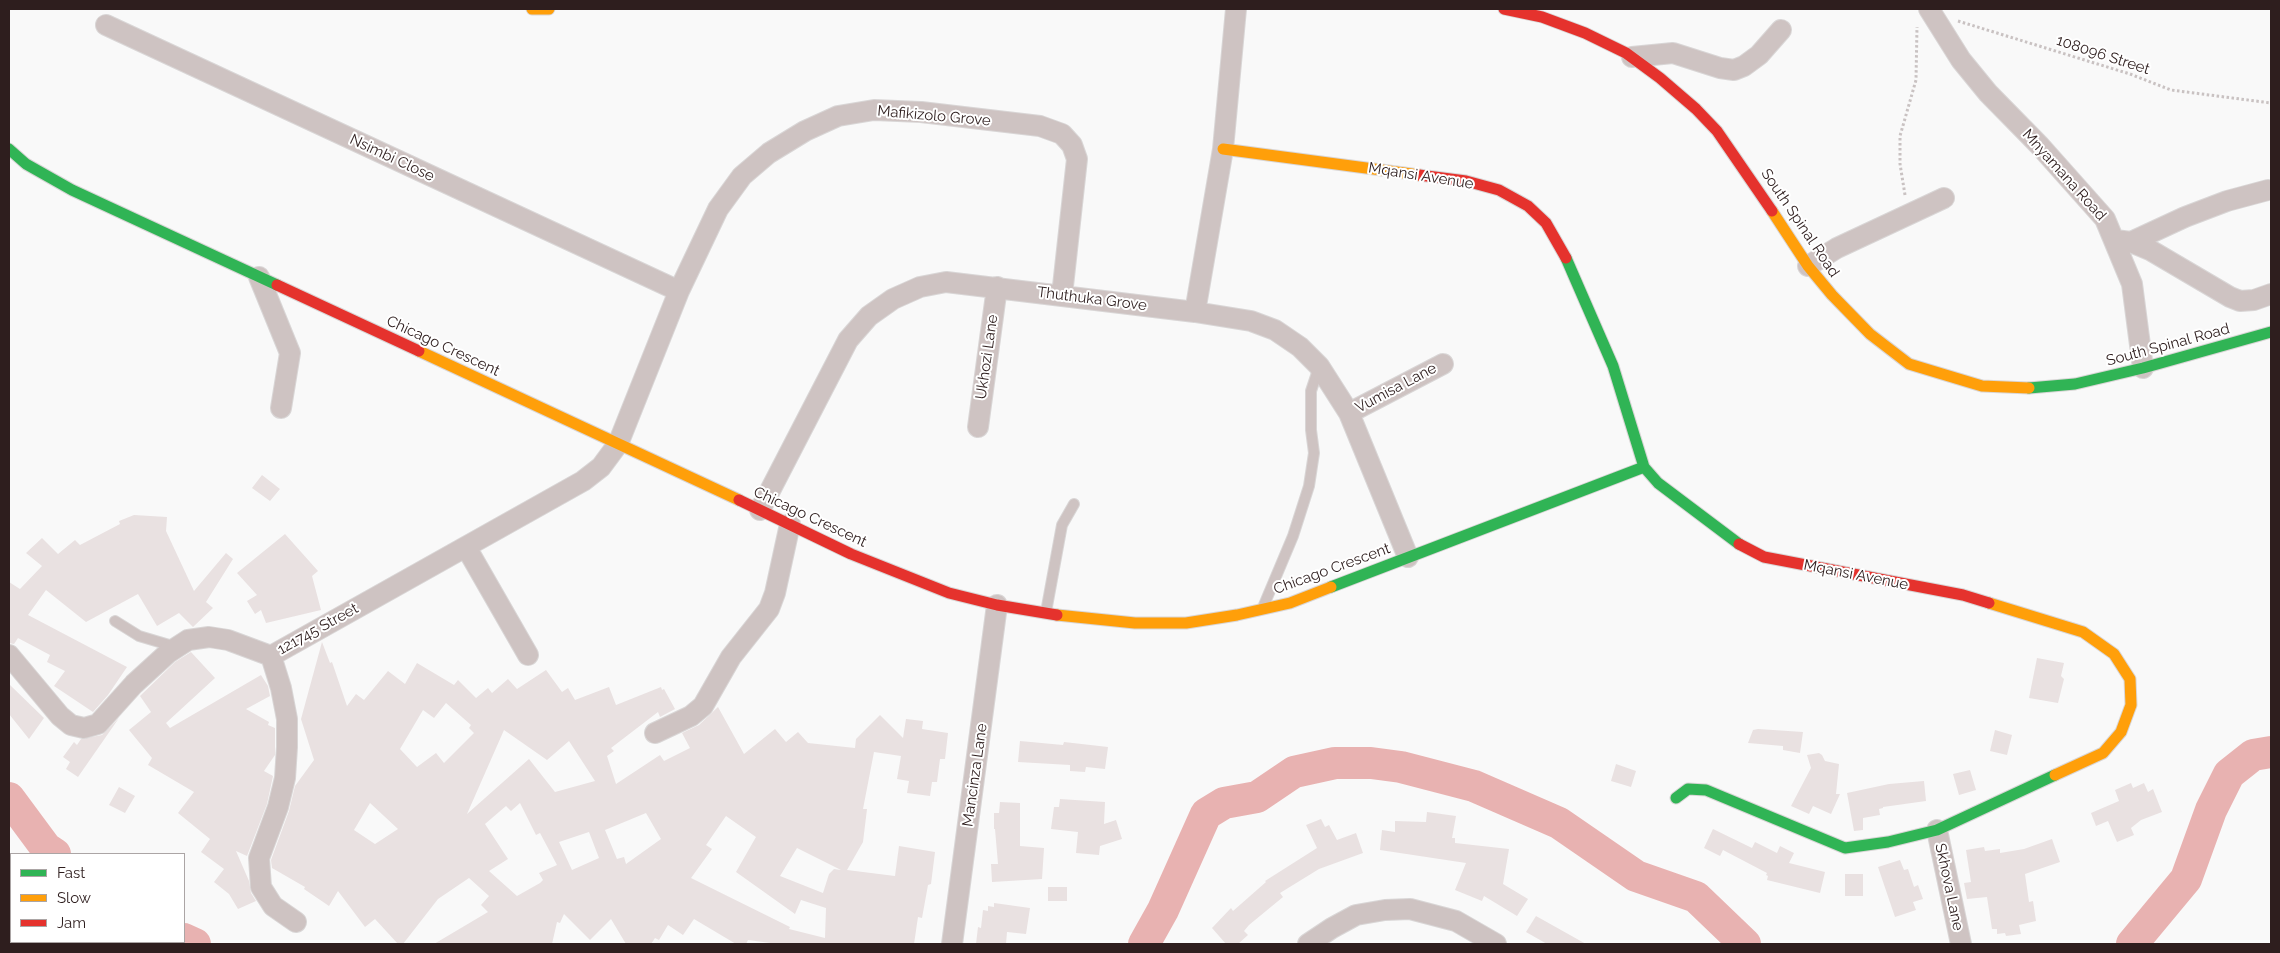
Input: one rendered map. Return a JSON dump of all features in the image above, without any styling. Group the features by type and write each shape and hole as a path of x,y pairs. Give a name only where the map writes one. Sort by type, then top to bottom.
{"street":[{"path":"532,9 549,9"},
{"path":"1195,312 1223,149 1236,9"},
{"name":"South Spinal Road","path":"1504,9 1542,17 1585,33 1632,57 1689,103 1717,131 1749,175 1808,266 1832,295 1870,334 1909,364 1982,386 2043,388 2075,384 2143,368 2271,332"},
{"name":"Mnyamana Road","path":"1926,13 1988,93 2040,146 2123,241 2132,284 2143,368"},
{"name":"Nsimbi Close","path":"106,25 679,291"},
{"path":"1632,57 1673,53 1720,68 1734,70 1744,66 1759,55 1781,30"},
{"name":"Mafikizolo Grove","path":"618,444 679,291 718,209 742,176 769,153 805,131 838,116 874,110 921,112 1040,126 1062,134 1072,145 1078,159 1062,295"},
{"name":"Chicago Crescent","path":"9,149 26,164 72,190 790,524 850,554 949,593 997,605 1046,613 1135,623 1186,623 1262,609 1290,603 1644,467"},
{"name":"Mqansi Avenue","path":"1223,149 1466,180 1499,190 1528,206 1546,223 1562,249 1612,366 1644,467 1658,484 1737,543 1764,557 1963,595 2083,632 2114,654 2130,680 2131,705 2121,732 2103,753 1937,830 1888,842 1845,848 1706,790 1688,789 1676,798"},
{"path":"2123,241 2227,201 2268,190"},
{"path":"1808,266 1837,248 1944,198"},
{"path":"2123,241 2150,250 2240,301 2270,296"},
{"path":"259,277 290,353 281,408"},
{"name":"Thuthuka Grove","path":"760,510 848,340 869,316 893,299 920,287 946,282 1195,312 1251,322 1275,330 1300,347 1319,366 1350,412 1408,557"},
{"name":"Ukhozi Lane","path":"978,427 997,287"},
{"name":"Vumisa Lane","path":"1350,412 1443,364"},
{"name":"121745 Street","path":"9,655 60,716 71,725 84,728 98,724 134,684 168,653 188,640 209,637 235,642 271,656 583,481 601,467 618,444"},
{"path":"654,733 691,716 703,706 732,657 769,609 776,593 790,524"},
{"path":"466,547 528,655"},
{"name":"Mancinza Lane","path":"952,944 997,605"},
{"path":"271,656 281,688 287,719 287,747 285,778 278,807 259,858 262,887 273,906 296,922"},
{"name":"Skhova Lane","path":"1937,830 1961,944"},
{"path":"1308,944 1356,915 1385,910 1410,909 1456,921 1496,944"}],"lane":[{"path":"1262,609 1293,536 1309,486 1314,453 1311,430 1311,391 1319,366"},
{"path":"1046,613 1062,525 1074,504"},
{"path":"115,621 139,636 177,647"}],"path":[{"name":"108096 Street","path":"1926,13 2112,68 2171,90 2271,103"},
{"path":"1908,215 1900,164 1900,136 1916,80 1926,13"}],"building":[{"path":"262,475 280,489 270,501 252,488"},
{"path":"134,515 167,517 166,531 194,591 226,553 233,559 206,602 213,608 193,627 179,613 157,626 138,594 86,622 46,590 28,615 127,667 108,695 93,712 54,686 65,671 47,662 50,655 18,638 14,644 9,643 9,582 20,589 42,566 26,553 42,538 58,554 75,540 80,545 120,524 119,521"},
{"path":"285,534 318,571 312,576 321,610 266,623 261,610 255,614 247,601 257,595 237,573"},
{"path":"322,642 330,663 332,662 347,706 356,694 364,700 388,671 405,684 417,663 454,685 458,680 476,698 488,688 492,693 508,679 517,689 546,670 562,692 568,688 575,700 609,687 616,705 661,687 675,709 660,717 658,712 611,748 614,751 607,756 616,784 660,755 664,761 690,748 682,733 699,725 718,707 744,754 775,729 786,742 798,732 808,743 855,748 856,739 880,715 903,738 906,719 923,721 922,729 948,733 945,759 940,759 937,782 932,782 930,796 907,793 909,781 897,779 901,756 874,752 863,809 867,809 863,842 847,870 895,876 899,846 935,852 931,884 928,885 922,918 918,917 914,944 778,944 748,940 746,944 736,944 694,919 683,935 668,925 659,940 655,938 651,944 626,944 611,919 590,940 564,914 560,923 557,922 552,944 434,944 488,912 481,905 489,896 469,878 438,899 403,944 398,944 375,919 365,927 338,891 329,906 304,889 305,887 272,868 271,860 289,811 295,786 314,760 301,719","holes":["446,703 471,725 469,728 474,733 444,763 436,753 417,767 400,749 423,710 434,718","504,730 547,760 569,741 595,781 555,792 529,759 467,814","370,803 398,829 375,844 354,830","520,803 536,835 540,833 557,865 539,873 543,880 517,896 489,871 508,859 485,824 506,806 511,811","646,813 661,839 626,864 624,857 617,859 605,830","726,816 756,837 736,872 795,914 801,900 826,908 825,938 789,929 790,927 691,878 712,849 706,845","589,832 599,858 572,870 559,842","797,848 841,870 834,869 829,874 823,893 780,876"]},
{"path":"191,652 215,678 166,723 170,728 261,675 268,686 270,696 246,709 269,722 268,725 275,728 275,755 264,771 273,776 267,804 247,856 236,851 249,881 251,893 256,901 238,909 229,894 214,882 224,869 201,852 210,839 178,813 194,792 148,765 152,758 129,730 151,712 140,696 175,662"},
{"path":"2037,658 2064,663 2061,676 2064,679 2058,703 2029,698"},
{"path":"9,684 44,718 29,739 9,714"},
{"path":"119,718 78,777 66,769 70,762 63,757 74,742 77,745 81,739 102,735"},
{"path":"1753,730 1803,732 1800,753 1783,750 1783,746 1748,743"},
{"path":"1995,730 2012,735 2007,755 1990,751"},
{"path":"1020,741 1063,745 1064,742 1108,747 1105,769 1086,767 1085,772 1070,771 1070,765 1018,762"},
{"path":"1819,753 1825,761 1839,764 1836,794 1840,794 1831,814 1813,806 1809,814 1791,806 1811,768 1807,755"},
{"path":"1616,764 1636,771 1631,787 1611,781"},
{"path":"1970,770 1976,790 1959,795 1953,774"},
{"path":"1924,781 1926,801 1883,807 1879,809 1880,815 1863,818 1863,830 1854,831 1847,793 1889,784"},
{"path":"2131,783 2133,788 2144,783 2148,792 2153,789 2162,812 2141,820 2131,828 2134,835 2117,842 2108,821 2096,826 2091,813 2119,801 2115,790"},
{"path":"119,787 135,796 125,813 109,805"},
{"path":"1060,799 1105,802 1104,824 1116,820 1122,839 1100,846 1099,855 1076,853 1078,832 1051,829 1054,807 1059,807"},
{"path":"1000,802 1020,803 1020,846 1044,848 1042,879 992,882 991,864 998,864 994,813 999,813"},
{"path":"1427,812 1456,816 1452,838 1455,838 1455,843 1509,849 1503,884 1528,899 1517,916 1484,896 1482,901 1455,890 1466,863 1380,850 1382,830 1395,832 1395,821 1426,822"},
{"path":"1321,819 1325,827 1329,825 1337,840 1356,833 1363,853 1319,869 1280,893 1283,897 1244,931 1248,935 1238,944 1226,944 1212,928 1231,908 1233,911 1265,881 1317,848 1306,825"},
{"path":"1713,829 1752,848 1755,842 1777,853 1780,846 1794,853 1789,863 1825,872 1820,893 1767,880 1767,873 1723,850 1720,856 1704,848"},
{"path":"2052,839 2060,862 2025,874 2029,902 2033,901 2036,921 2019,925 2021,934 2006,936 2005,933 1997,934 1997,929 1992,929 1987,897 1967,899 1964,883 1971,882 1966,850 1984,847 1985,851 2000,849 2000,853 2024,849"},
{"path":"1900,860 1904,870 1908,869 1914,887 1918,885 1923,899 1913,902 1916,910 1895,917 1878,867"},
{"path":"1845,874 1863,874 1863,896 1845,896"},
{"path":"1048,887 1067,887 1067,901 1048,901"},
{"path":"994,903 1030,908 1026,934 1007,932 1006,944 976,944 978,927 981,928 983,910 988,911 988,906 994,907"},
{"path":"1536,916 1586,944 1547,944 1526,932"}],"waterway":[{"path":"2132,944 2186,879 2211,810 2229,774 2253,755 2271,752"},
{"path":"1144,944 1163,910 1206,814 1224,803 1257,797 1294,772 1335,763 1371,763 1401,767 1474,786 1559,823 1636,876 1696,897 1745,944"},
{"path":"9,798 46,848 54,853"},
{"path":"185,939 195,944"}],"traffic: fast":[{"path":"9,149 26,164 72,190 277,285"},
{"path":"1566,258 1613,366 1644,467 1658,483 1739,544"},
{"path":"2029,388 2075,384 2143,368 2271,332"},
{"path":"1331,587 1644,467"},
{"path":"1676,798 1688,789 1706,790 1845,848 1888,842 1937,830 2055,775"}],"traffic: slow":[{"path":"532,9 549,9"},
{"path":"1223,149 1419,175"},
{"path":"1772,211 1808,266 1832,295 1870,334 1909,364 1982,386 2029,388"},
{"path":"419,351 739,500"},
{"path":"1057,615 1135,623 1186,623 1237,615 1290,603 1331,587"},
{"path":"1989,603 2083,632 2114,654 2130,679 2131,705 2121,732 2103,753 2055,775"}],"traffic: jam":[{"path":"1504,9 1542,17 1585,33 1626,53 1660,78 1696,109 1717,131 1772,211"},
{"path":"1419,175 1466,181 1499,190 1528,206 1546,223 1566,258"},
{"path":"277,285 419,351"},
{"path":"739,500 851,554 949,593 997,605 1057,615"},
{"path":"1739,544 1764,557 1963,595 1989,603"}]}
